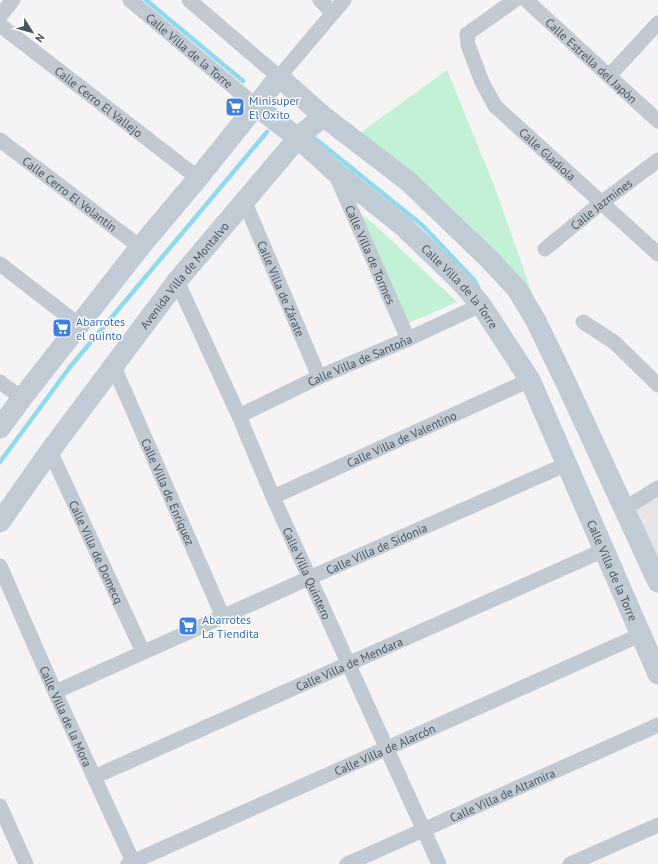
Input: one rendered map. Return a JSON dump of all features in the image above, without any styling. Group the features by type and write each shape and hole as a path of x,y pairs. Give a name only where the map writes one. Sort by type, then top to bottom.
{"street":[{"path":"0,16 13,0"},
{"name":"Calle Villa de la Torre","path":"130,0 256,106 298,138 333,170 403,226 461,282 481,305 530,380 658,674"},
{"path":"189,0 323,116 409,182 489,259 517,289 536,322 567,385 658,582"},
{"path":"320,0 333,13"},
{"path":"0,428 140,247 344,0"},
{"name":"Calle Gladiola","path":"515,0 467,34 468,45 482,82 495,106 658,254"},
{"name":"Calle Estrella del Japón","path":"526,0 658,121"},
{"path":"609,76 658,23"},
{"name":"Calle Cerro El Vallejo","path":"0,25 198,178"},
{"name":"Avenida Villa de Montalvo","path":"0,522 50,451 177,281 298,138 323,116"},
{"name":"Calle Cerro El Volantín","path":"0,140 140,247"},
{"name":"Calle Jazmines","path":"545,249 658,160"},
{"name":"Calle Villa de Tormes","path":"333,170 408,339"},
{"name":"Calle Villa de Zárate","path":"244,200 319,377"},
{"path":"0,264 79,325"},
{"name":"Calle Villa Quintero","path":"177,281 239,416 309,578 439,864"},
{"name":"Calle Villa de Santoña","path":"239,416 319,377 408,339 481,305"},
{"path":"583,322 614,342 658,385"},
{"name":"Calle Villa de Enríquez","path":"114,367 223,617"},
{"name":"Calle Villa de Valentino","path":"273,497 530,380"},
{"path":"0,382 22,398"},
{"name":"Calle Villa de Domecq","path":"50,451 143,652"},
{"name":"Calle Villa de Sidonia","path":"55,692 567,464"},
{"path":"624,509 658,488"},
{"name":"Calle Villa de Mendara","path":"94,777 604,550"},
{"name":"Calle Villa de la Mora","path":"0,566 132,863"},
{"name":"Calle Villa de Alarcón","path":"132,863 640,635"},
{"name":"Calle Villa de Altamira","path":"347,864 658,724"},
{"path":"0,806 26,864"},
{"path":"570,864 658,825"}],"shaded area":[{"path":"658,496 658,562 636,509"}],"green space":[{"path":"447,70 495,188 550,344 521,301 356,136"},
{"path":"343,202 368,219 457,302 397,328"}],"waterway":[{"path":"146,0 243,81"},
{"path":"0,462 70,367 267,132"},
{"path":"313,137 422,225 474,280 478,287"}],"place":[{"name":"Minisuper El Oxito","path":"235,107"},
{"name":"Abarrotes el quinto","path":"62,328"},
{"name":"Abarrotes La Tiendita","path":"188,626"}]}
